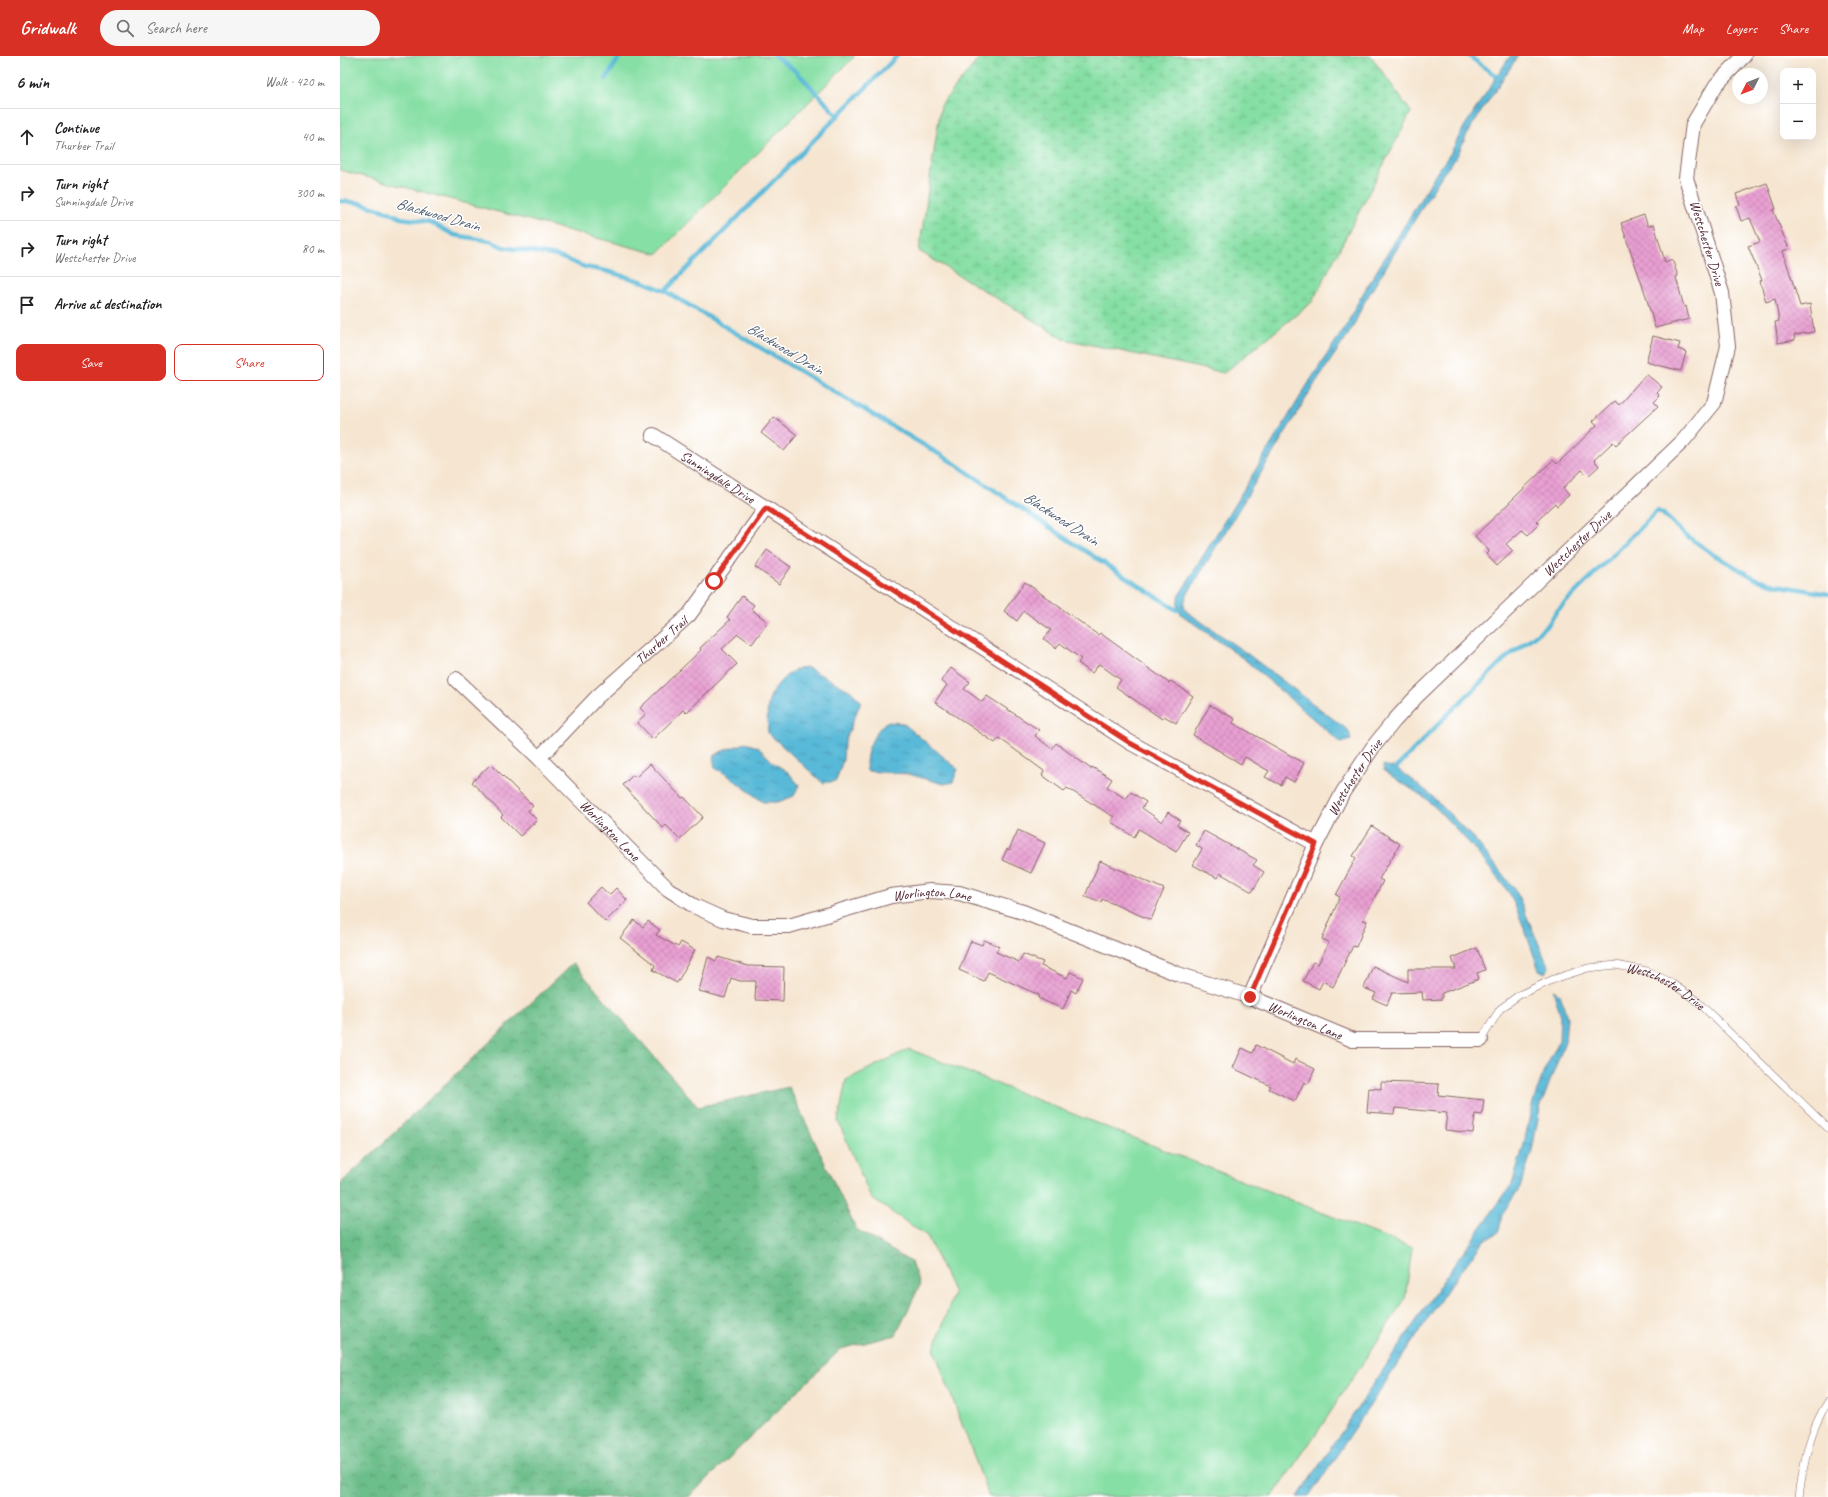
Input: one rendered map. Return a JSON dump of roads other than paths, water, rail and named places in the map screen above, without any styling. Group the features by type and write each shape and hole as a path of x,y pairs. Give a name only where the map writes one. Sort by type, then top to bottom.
{"street":[{"name":"Westchester Drive","path":"1250,997 1316,844 1343,792 1373,747 1416,697 1682,441 1714,403 1728,346 1722,293 1686,178 1693,124 1716,84 1744,56"},
{"name":"Sunningdale Drive","path":"652,435 1130,743 1316,844"},
{"name":"Thurber Trail","path":"539,758 597,697 689,616 766,508"},
{"name":"Worlington Lane","path":"456,679 539,758 668,889 694,906 723,919 752,926 789,926 891,896 930,891 959,893 1022,912 1178,974 1250,997 1352,1040 1481,1040"}],"lane":[{"name":"Westchester Drive","path":"1481,1040 1500,1009 1519,994 1554,979 1588,968 1616,965 1647,971 1670,982 1697,1002 1828,1128"},
{"path":"1798,1497 1804,1459 1823,1410 1828,1402"}],"water":[{"path":"1510,56 1518,56 1469,130 1456,158 1442,175 1364,303 1352,329 1316,382 1187,595 1184,603 1186,611 1249,655 1349,731 1351,740 1341,743 1245,660 1182,615 1178,609 1178,601 1181,592 1311,379 1347,324 1359,300 1437,172 1450,154 1464,127"},
{"path":"806,667 851,691 861,701 844,744 843,760 836,781 823,783 768,733 767,712 769,700 775,688 789,674 795,670"},
{"path":"886,722 903,723 958,769 953,782 944,784 908,774 867,771 866,758 870,745 877,732"},
{"path":"745,743 758,747 775,764 788,772 799,785 794,796 778,802 763,802 726,774 715,768 713,757 724,750"},
{"path":"1383,765 1396,768 1429,793 1477,842 1516,891 1549,968 1545,973 1539,970 1510,894 1472,846 1438,810 1425,798 1384,771"},
{"path":"1553,990 1560,994 1567,1017 1565,1042 1540,1108 1532,1151 1520,1188 1502,1214 1499,1232 1484,1241 1451,1284 1309,1497 1298,1497 1444,1279 1512,1184 1523,1148 1532,1105 1544,1071 1559,1041 1560,1014"}],"waterway":[{"path":"606,79 620,56"},
{"path":"775,56 797,72 838,116"},
{"path":"665,291 897,56"},
{"path":"1469,56 1496,76"},
{"name":"Blackwood Drain","path":"340,201 359,203 389,212 401,218 430,222 454,235 490,241 503,247 557,256 585,267 606,271 644,282 665,291 954,463 1070,541 1177,610"},
{"path":"1396,768 1452,710 1506,658 1548,625 1556,612 1657,511 1662,513 1684,534 1713,554 1756,579 1776,585 1828,594"}]}
